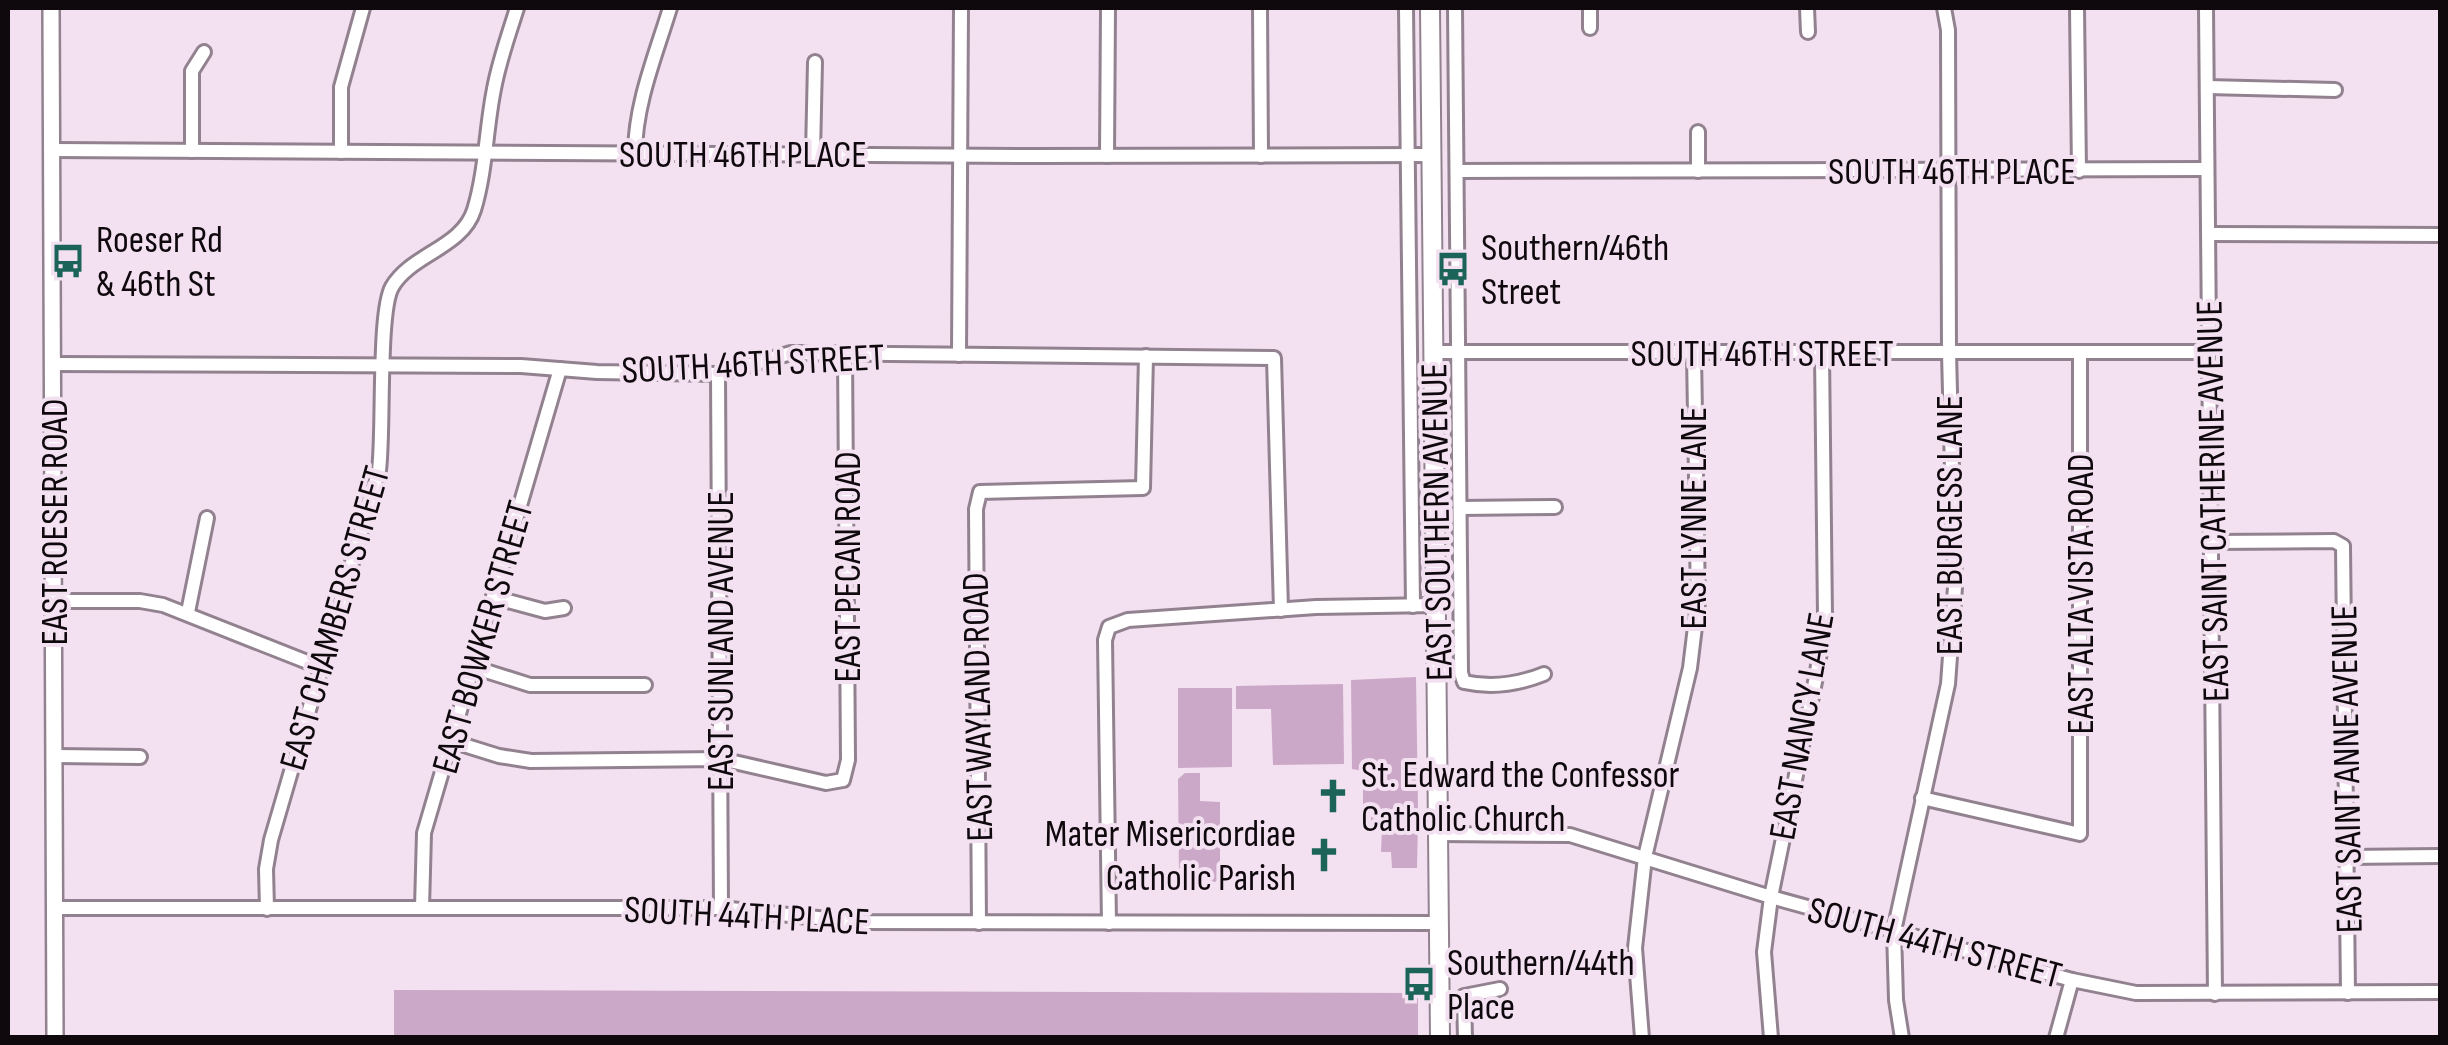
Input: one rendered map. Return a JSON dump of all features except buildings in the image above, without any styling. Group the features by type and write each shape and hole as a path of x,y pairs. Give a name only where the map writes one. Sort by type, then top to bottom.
{"main road":[{"name":"EAST SOUTHERN AVENUE","path":"1430,8 1440,1038"}],"street":[{"name":"EAST ROESER ROAD","path":"51,8 55,1038"},
{"path":"340,152 341,87 363,8"},
{"name":"EAST CHAMBERS STREET","path":"267,909 266,869 271,840 379,470 385,310 392,288 408,270 455,237 473,214 494,87 517,8"},
{"path":"635,154 638,116 670,8"},
{"path":"959,354 961,8"},
{"path":"1107,156 1108,8"},
{"path":"1260,8 1261,156"},
{"name":"EAST SOUTHERN AVENUE","path":"1406,8 1412,606"},
{"name":"EAST SOUTHERN AVENUE","path":"1456,8 1461,673 1464,682 1520,684 1544,674"},
{"path":"1590,8 1590,28"},
{"path":"1808,8 1808,32"},
{"name":"EAST BURGESS LANE","path":"1902,1038 1896,1000 1894,931 1948,684 1954,587 1948,30 1944,8"},
{"path":"2077,8 2079,171"},
{"name":"EAST SAINT CATHERINE AVENUE","path":"2206,8 2215,994"},
{"path":"192,151 192,71 204,52"},
{"path":"812,154 816,62"},
{"path":"2207,87 2335,90"},
{"path":"1698,132 1698,171"},
{"name":"SOUTH 46TH PLACE","path":"53,150 1432,154"},
{"name":"SOUTH 46TH PLACE","path":"1458,171 2207,169"},
{"path":"2210,234 2440,235"},
{"name":"SOUTH 46TH STREET","path":"1434,352 2210,352"},
{"name":"SOUTH 46TH STREET","path":"52,364 521,366 718,374 791,353 1274,358 1278,375 1281,610"},
{"name":"EAST LYNNE LANE","path":"1642,1038 1636,948 1645,857 1690,668 1698,602 1694,353"},
{"name":"EAST NANCY LANE","path":"1772,1038 1764,952 1825,616 1822,353"},
{"name":"EAST ALTA VISTA ROAD","path":"1922,798 2080,834 2080,353"},
{"name":"EAST PECAN ROAD","path":"720,759 826,784 843,780 848,760 846,354"},
{"name":"EAST WAYLAND ROAD","path":"980,923 976,509 980,492 1143,488 1146,356"},
{"name":"EAST BOWKER STREET","path":"422,908 424,833 560,369"},
{"name":"EAST SUNLAND AVENUE","path":"718,374 721,908"},
{"path":"1460,508 1556,507"},
{"path":"188,612 207,518"},
{"name":"EAST SAINT ANNE AVENUE","path":"2212,542 2334,541 2343,546 2348,992"},
{"path":"494,596 545,611 564,608"},
{"path":"55,601 140,601 188,612 320,667"},
{"path":"1109,923 1109,627 1128,620 1436,605"},
{"path":"472,667 530,685 645,684"},
{"path":"451,741 531,761 720,759"},
{"path":"55,756 140,758"},
{"name":"SOUTH 44TH STREET","path":"1438,834 1570,835 1771,897 2072,980 2136,993 2440,992"},
{"path":"2346,857 2440,856"},
{"name":"SOUTH 44TH PLACE","path":"56,908 721,908 857,922 1439,923"},
{"path":"2056,1038 2072,980"},
{"path":"1465,1038 1464,996 1500,989"}],"shaded area":[{"path":"1416,677 1418,808 1363,809 1363,771 1352,769 1351,680"},
{"path":"1343,684 1344,764 1273,765 1271,709 1236,709 1236,686"},
{"path":"1178,688 1232,688 1232,767 1178,768"},
{"path":"1185,773 1200,773 1200,801 1220,802 1220,878 1215,882 1179,876 1178,779"},
{"path":"1407,812 1418,818 1417,868 1392,868 1391,852 1381,852 1382,828 1371,827 1371,814"},
{"path":"394,990 1407,993 1418,994 1418,1037 394,1038"}],"place":[{"name":"Roeser Rd & 46th St","path":"68,261"},
{"name":"Southern/46th Street","path":"1453,269"},
{"name":"St. Edward the Confessor Catholic Church","path":"1333,796"},
{"name":"Mater Misericordiae Catholic Parish","path":"1324,855"},
{"name":"Southern/44th Place","path":"1419,984"}]}
